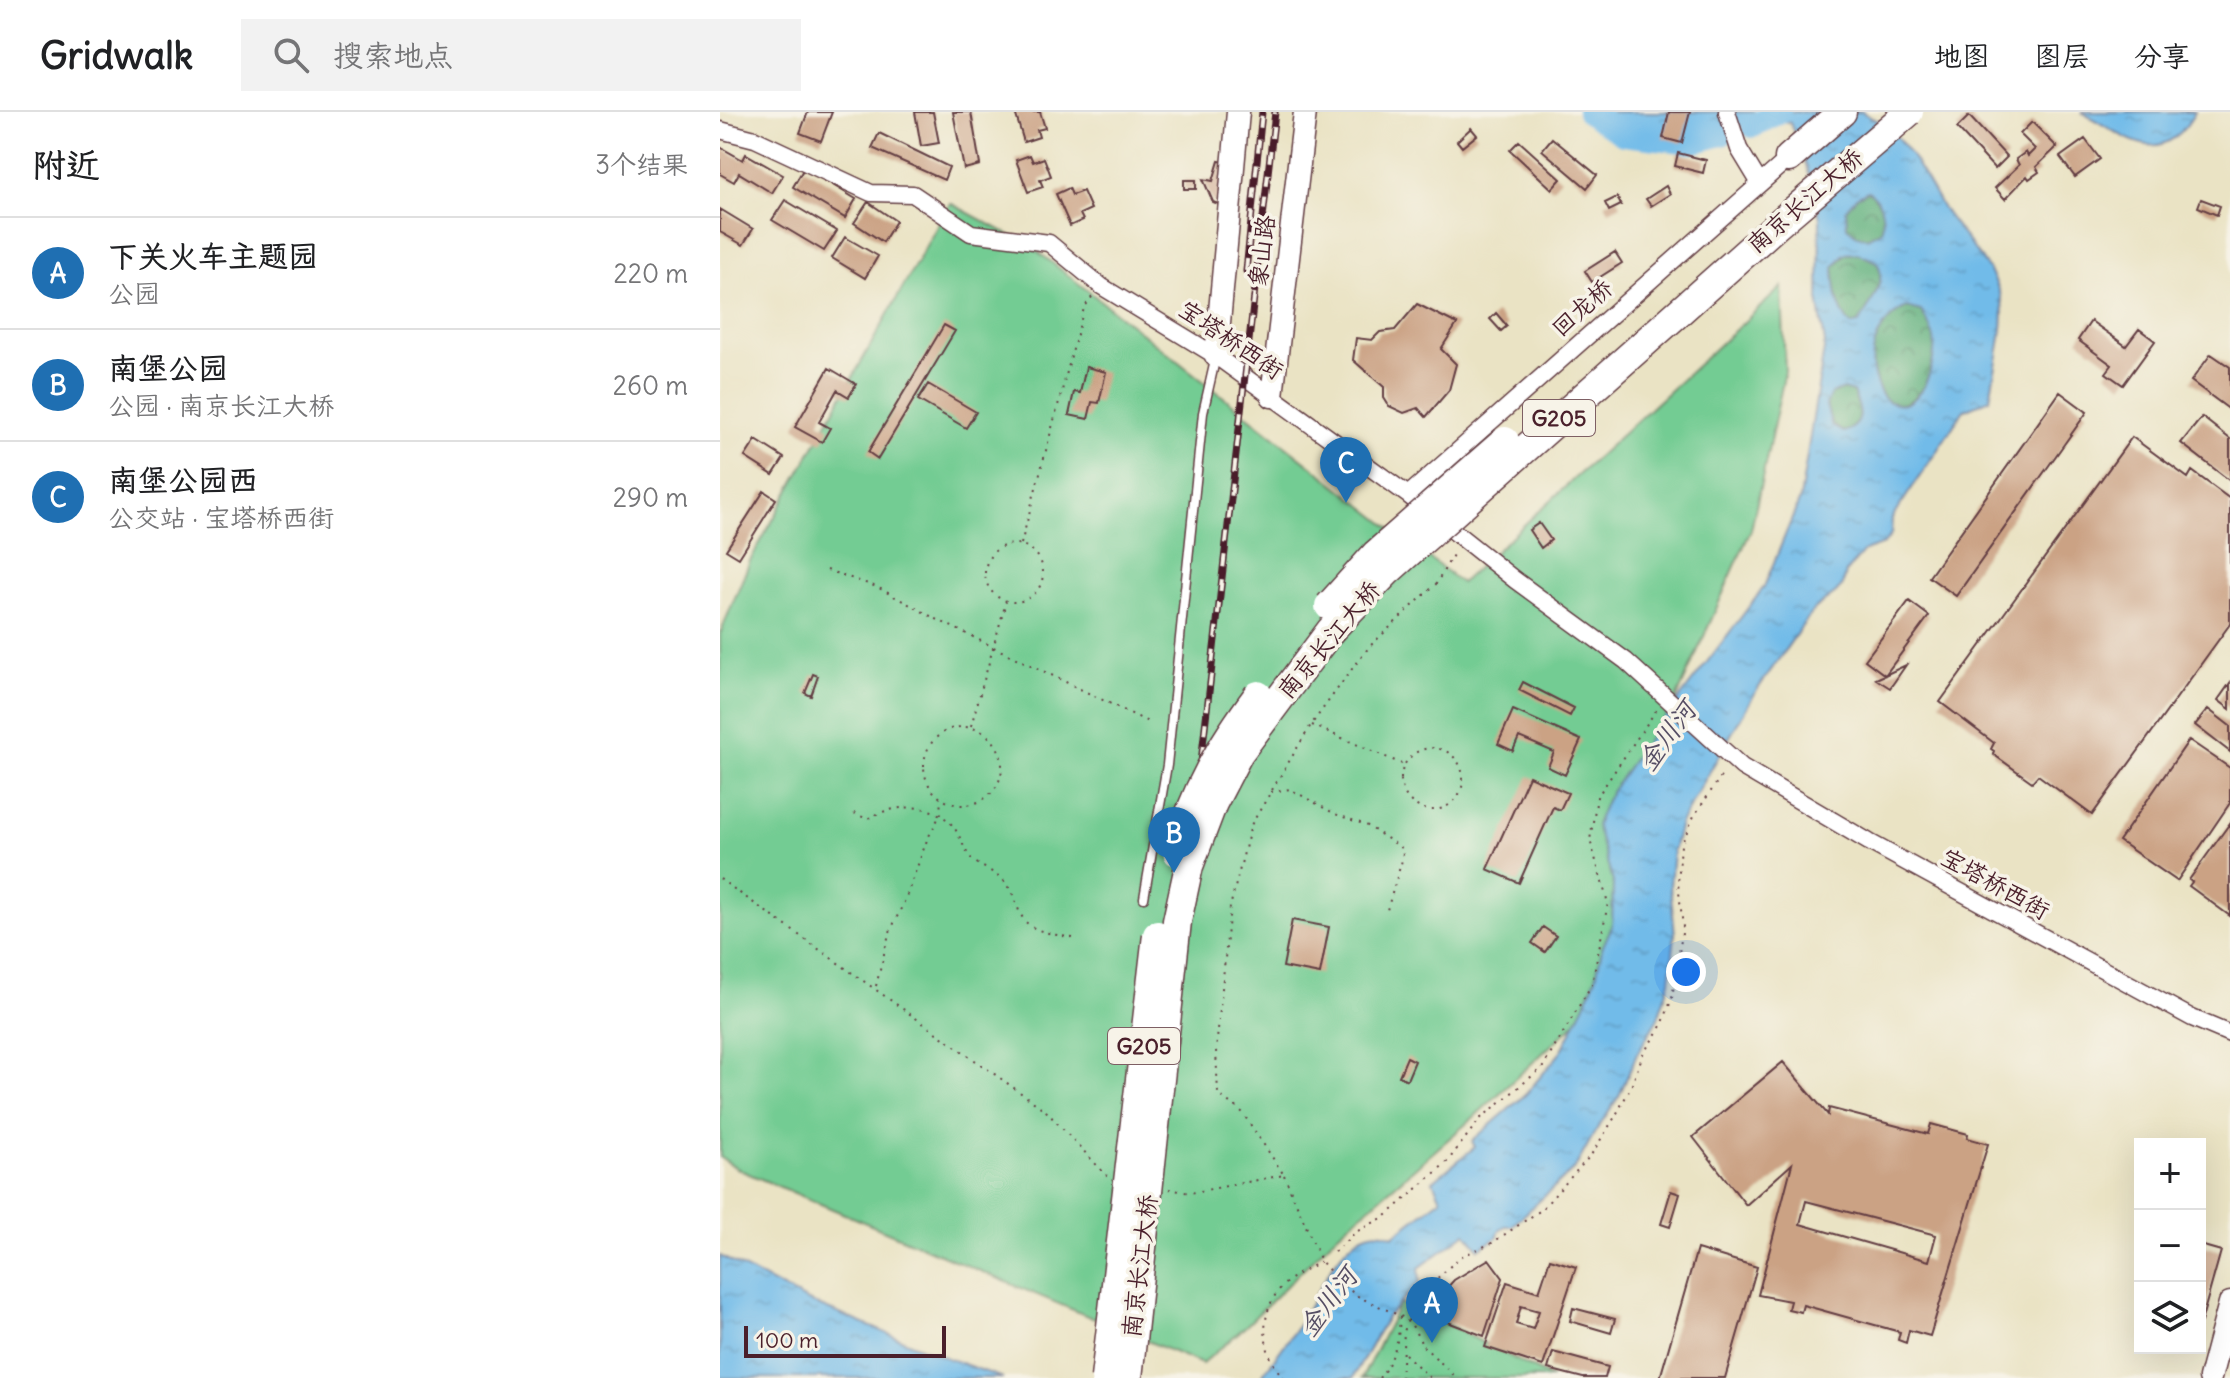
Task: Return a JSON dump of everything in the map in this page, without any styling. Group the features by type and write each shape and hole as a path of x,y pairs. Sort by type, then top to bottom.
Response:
{"highway":[{"path":"1789,158 1842,112"},
{"name":"南京长江大桥","path":"1105,1378 1161,906 1188,811 1232,728 1305,632 1376,554 1883,112"},
{"name":"南京长江大桥","path":"1128,1378 1177,921 1194,853 1213,803 1239,753 1331,630 1387,572 1777,225 1909,112"}],"street":[{"name":"象山路","path":"1216,356 1238,112"},
{"name":"象山路","path":"1272,396 1305,112"},
{"path":"1727,112 1739,149 1759,182"},
{"name":"宝塔桥西街","path":"720,130 755,139 871,193 913,194 971,233 1049,243 1101,286 1216,356 1272,396 1626,661 1735,768 2192,1018 2230,1034"},
{"name":"回龙桥","path":"1408,495 1789,158"},
{"path":"2210,1378 2230,1303"}],"lane":[{"path":"1144,898 1167,765 1203,413 1216,356"}],"path":[{"path":"1021,544 1084,308 1101,286"},
{"path":"1021,544 1036,553 1041,561 1043,580 1033,595 1025,600 1006,601 997,597 985,581 987,560 1001,546 1021,544"},
{"path":"1457,547 1436,584 1370,646 1311,725 1251,825 1230,907 1216,1050 1218,1094 1242,1112 1284,1175 1321,1261 1340,1283 1359,1297 1409,1320 1431,1357 1457,1378"},
{"path":"827,570 877,587 1150,723"},
{"path":"971,728 1006,601"},
{"path":"1334,1252 1356,1232 1386,1216 1419,1187 1447,1162 1480,1119 1543,1067 1592,984 1603,930 1608,903 1590,840 1597,797 1665,698"},
{"path":"1311,725 1403,765"},
{"path":"958,727 971,728 983,732 998,751 1001,763 995,787 987,796 964,805 940,798 925,776 924,763 934,739 958,727"},
{"path":"1428,747 1448,752 1461,768 1461,789 1457,798 1440,809 1420,808 1405,794 1401,785 1403,765 1409,756 1428,747"},
{"path":"1401,1378 1404,1332 1414,1300 1460,1257 1492,1243 1541,1210 1573,1179 1615,1117 1631,1087 1643,1054 1663,1023 1672,998 1683,927 1678,883 1681,845 1694,816 1735,768"},
{"path":"1271,792 1290,789 1335,814 1366,825 1402,848 1403,857 1387,910"},
{"path":"876,987 889,934 941,813 940,798"},
{"path":"854,813 867,819 886,808 921,808 941,813 955,828 969,856 1005,881 1025,922 1038,929 1077,939"},
{"path":"720,879 1045,1110 1107,1177"},
{"path":"1162,1187 1190,1193 1284,1175"},
{"path":"1284,1378 1273,1365 1266,1345 1267,1315 1278,1291 1285,1284 1321,1261"},
{"path":"1379,1378 1392,1360 1399,1341 1400,1315"},
{"path":"1404,1353 1430,1378"}],"green space":[{"path":"1869,191 1880,204 1883,224 1882,230 1867,238 1847,227 1846,210 1856,197"},
{"path":"950,203 1032,247 1461,583 1782,287 1785,372 1751,530 1655,747 1602,998 1473,1118 1338,1234 1246,1326 1202,1364 742,1171 720,1157 720,634 750,561"},
{"path":"1858,253 1876,262 1880,276 1867,310 1859,323 1851,325 1839,305 1834,267 1845,254"},
{"path":"1907,307 1921,310 1934,335 1936,351 1923,387 1910,401 1902,404 1885,399 1877,385 1872,362 1881,329"},
{"path":"1843,389 1853,392 1860,416 1855,425 1843,432 1832,426 1826,405 1831,394"},
{"path":"1400,1303 1429,1315 1552,1378 1362,1378"}],"water":[{"name":"金川河","path":"1594,112 1862,112 1884,124 1908,150 1947,215 1985,264 1999,290 2003,313 1990,399 1964,410 1892,518 1891,534 1884,544 1864,551 1846,572 1843,585 1814,609 1755,693 1680,823 1673,851 1670,886 1675,934 1670,981 1658,1018 1637,1054 1619,1096 1575,1168 1512,1226 1505,1226 1499,1231 1498,1237 1479,1249 1466,1233 1419,1268 1420,1282 1387,1317 1353,1378 1260,1378 1299,1324 1339,1257 1351,1244 1363,1236 1378,1232 1393,1236 1441,1199 1433,1181 1475,1147 1472,1141 1526,1094 1561,1052 1596,977 1602,948 1612,926 1613,882 1596,825 1607,798 1764,587 1800,499 1825,343 1819,305 1820,218 1807,167 1790,123 1765,119 1715,133 1670,137 1636,130","holes":["1868,191 1881,208 1882,230 1867,238 1847,227 1846,210 1856,197","1858,253 1876,262 1880,268 1876,293 1859,323 1851,325 1839,305 1835,283 1834,267 1844,254","1907,307 1921,311 1934,339 1933,359 1926,383 1920,393 1903,404 1890,402 1883,396 1877,385 1873,362 1882,329","1843,389 1853,392 1858,405 1858,421 1843,432 1832,426 1826,405 1831,394"]},
{"path":"2081,112 2195,112 2182,131 2169,141 2155,145 2141,144 2127,138"},
{"path":"720,1256 808,1301 1003,1378 720,1378"}],"building":[{"path":"808,112 832,112 821,141 800,133"},
{"path":"915,112 933,112 939,143 921,146"},
{"path":"953,112 971,112 980,165 964,169"},
{"path":"1015,112 1040,112 1045,128 1037,130 1039,137 1024,142"},
{"path":"1669,112 1690,112 1682,143 1663,138"},
{"path":"1969,116 2007,157 1995,169 1957,128"},
{"path":"2032,122 2057,147 2036,167 2039,172 2029,179 2027,176 2005,199 1995,188 2019,165 2016,159 2026,152 2028,156 2035,149 2020,134"},
{"path":"1471,128 1477,135 1462,147 1457,141"},
{"path":"879,133 949,167 944,180 872,148"},
{"path":"1552,138 1597,175 1587,188 1542,150"},
{"path":"2085,139 2100,159 2075,177 2060,157"},
{"path":"1519,141 1561,179 1552,189 1510,150"},
{"path":"720,147 743,160 746,154 783,175 772,193 739,173 734,182 720,174"},
{"path":"1678,153 1706,160 1703,173 1675,166"},
{"path":"1030,155 1033,162 1044,158 1051,176 1040,180 1043,187 1028,192 1016,160"},
{"path":"1219,161 1236,164 1230,196 1218,204 1213,202 1203,179 1213,181"},
{"path":"804,168 856,199 845,218 793,187"},
{"path":"1184,180 1196,180 1196,189 1184,189"},
{"path":"1666,186 1670,194 1651,206 1646,199"},
{"path":"1069,188 1072,195 1083,191 1091,209 1080,214 1083,220 1070,226 1056,194"},
{"path":"1617,197 1621,205 1609,211 1605,203"},
{"path":"2201,199 2220,206 2217,215 2198,207"},
{"path":"785,200 837,231 824,251 772,220"},
{"path":"868,202 896,221 883,242 854,223"},
{"path":"720,209 753,229 743,245 720,232"},
{"path":"845,237 878,256 865,278 832,258"},
{"path":"1615,252 1622,263 1592,282 1585,271"},
{"path":"1417,304 1457,324 1441,349 1456,364 1449,390 1426,417 1418,408 1404,413 1389,406 1384,398 1384,387 1353,360 1356,338 1372,340 1380,332 1395,330"},
{"path":"1496,313 1507,326 1501,331 1490,319"},
{"path":"2091,321 2126,346 2139,329 2155,341 2123,385 2106,373 2112,365 2078,340"},
{"path":"944,325 955,331 878,459 868,452"},
{"path":"2211,354 2230,367 2230,410 2191,381"},
{"path":"1086,367 1106,372 1099,403 1092,402 1088,419 1069,415 1074,392 1080,393"},
{"path":"829,368 856,384 849,397 837,390 819,422 830,428 822,442 795,427"},
{"path":"928,384 976,412 966,428 918,400"},
{"path":"2060,392 2087,412 1956,596 1929,577"},
{"path":"2202,417 2230,439 2230,481 2181,443"},
{"path":"2132,437 2188,478 2192,471 2230,499 2230,624 2092,815 2038,775 2032,782 1993,754 1991,749 1994,743 1940,702"},
{"path":"756,440 784,458 773,475 745,457"},
{"path":"764,491 776,499 739,558 726,550"},
{"path":"1539,523 1551,540 1541,548 1529,530"},
{"path":"1909,601 1929,616 1885,675 1865,660"},
{"path":"1906,665 1890,688 1876,679 1887,674"},
{"path":"813,674 818,676 811,696 805,693"},
{"path":"1523,682 1574,708 1570,716 1519,690"},
{"path":"2230,683 2230,709 2218,700"},
{"path":"2208,709 2230,726 2230,752 2195,725"},
{"path":"1513,710 1581,740 1565,775 1548,767 1554,752 1519,737 1513,751 1498,744"},
{"path":"2189,740 2230,768 2230,803 2177,881 2119,841"},
{"path":"1529,776 1568,793 1560,810 1553,807 1519,883 1487,869"},
{"path":"2230,823 2230,916 2189,886 2192,882 2189,880"},
{"path":"1292,920 1329,927 1320,974 1283,967"},
{"path":"1543,927 1556,936 1545,952 1532,943"},
{"path":"1407,1057 1415,1061 1407,1080 1399,1076"},
{"path":"1783,1062 1828,1115 1829,1108 1928,1134 1931,1124 1968,1134 1967,1138 1988,1144 1930,1336 1909,1330 1906,1343 1898,1340 1900,1332 1803,1305 1801,1312 1788,1309 1790,1301 1758,1295 1792,1164 1746,1205 1693,1137","holes":["1806,1201 1936,1235 1929,1261 1800,1224"]},
{"path":"1671,1191 1680,1194 1670,1227 1661,1224"},
{"path":"2206,1247 2221,1251 2206,1304"},
{"path":"1697,1249 1757,1267 1725,1378 1660,1378"},
{"path":"1489,1259 1503,1278 1484,1336 1424,1313 1454,1280"},
{"path":"1550,1259 1576,1267 1543,1366 1485,1347 1507,1282 1539,1292","holes":["1521,1306 1539,1311 1533,1329 1516,1324"]},
{"path":"1573,1308 1615,1319 1611,1333 1570,1321"},
{"path":"1553,1352 1608,1367 1605,1378 1583,1378 1548,1369"}],"waterway":[{"path":"1589,112 1623,134 1692,142 1722,134"},
{"path":"1753,126 1779,112"}],"railway":[{"path":"1246,271 1262,112"},
{"path":"1131,1378 1275,112"}],"place":[{"name":"南堡公园西","path":"1346,503"},
{"name":"南堡公园","path":"1174,873"},
{"name":"下关火车主题园","path":"1432,1343"}]}
